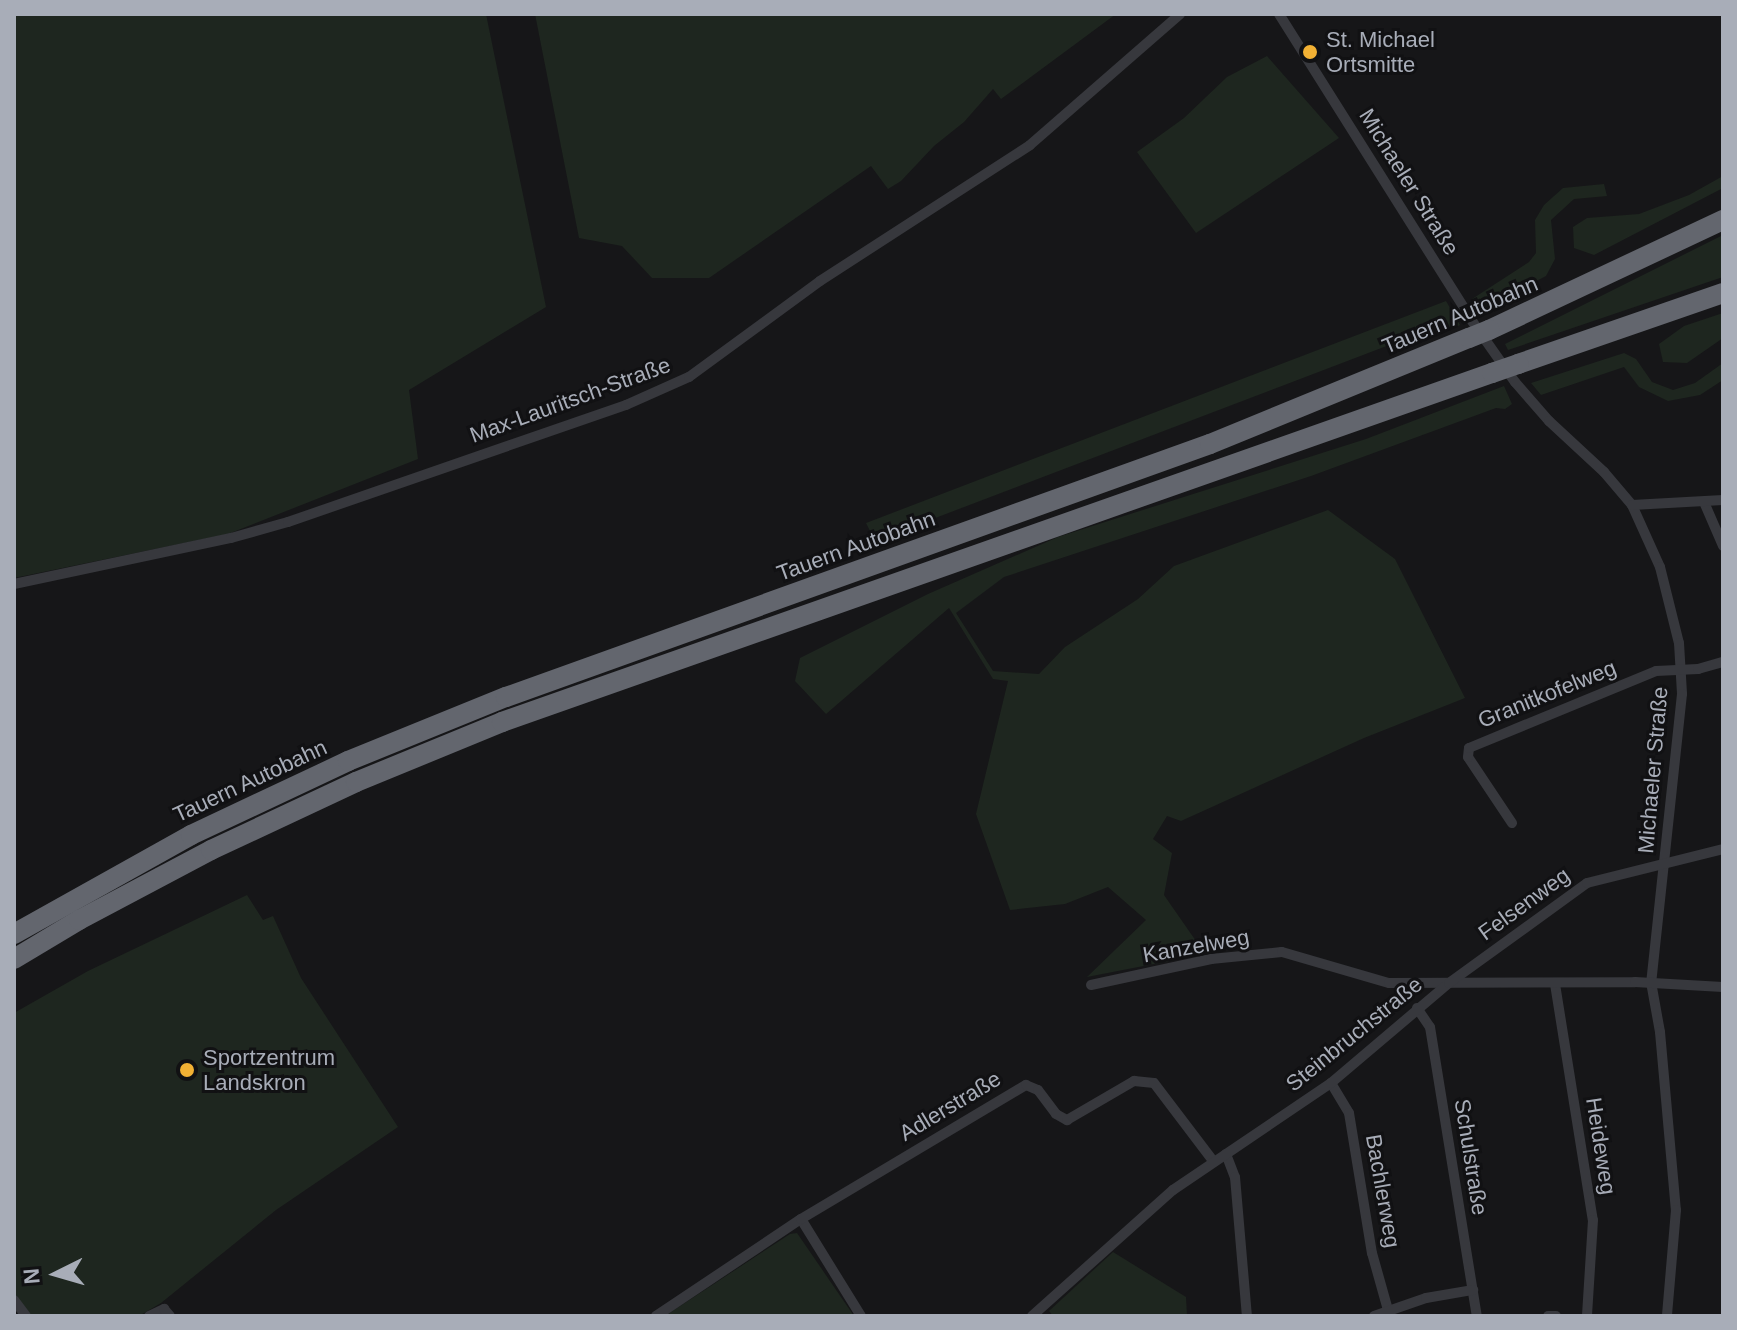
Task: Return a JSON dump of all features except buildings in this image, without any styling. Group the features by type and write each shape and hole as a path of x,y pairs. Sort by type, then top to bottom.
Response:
{"highway":[{"name":"Tauern Autobahn","path":"14,934 191,835 348,761 506,697 1210,444 1489,330 1723,220"},
{"name":"Tauern Autobahn","path":"14,959 79,920 211,850 356,782 502,722 1723,293"}],"street":[{"name":"Max-Lauritsch-Straße","path":"14,584 231,538 288,522 626,405 689,377 820,281 1030,145 1180,14"},
{"name":"Michaeler Straße","path":"1279,14 1472,321 1515,382 1632,505 1660,567 1675,619 1681,670 1680,721 1651,982 1660,1032 1676,1210 1667,1316"},
{"path":"1632,505 1723,500"},
{"path":"1704,502 1723,546"},
{"path":"1681,670 1723,662"},
{"name":"Granitkofelweg","path":"1512,823 1468,757 1469,748 1656,671 1681,670"},
{"name":"Felsenweg","path":"1449,983 1587,883 1723,849"},
{"name":"Kanzelweg","path":"1091,985 1211,959 1282,952 1389,983 1449,983"},
{"name":"Steinbruchstraße","path":"1032,1316 1173,1190 1331,1083 1449,983 1499,980 1555,984 1651,982 1723,987"},
{"name":"Heideweg","path":"1555,984 1593,1220 1587,1316"},
{"name":"Schulstraße","path":"1417,1008 1430,1027 1477,1316"},
{"name":"Adlerstraße","path":"656,1316 801,1219 1026,1085 1038,1090 1056,1114 1067,1120 1134,1081 1154,1083 1214,1162"},
{"name":"Bachlerweg","path":"1331,1083 1349,1113 1372,1253 1388,1310"},
{"path":"1226,1154 1235,1177 1247,1316"},
{"path":"801,1219 861,1316"},
{"path":"1374,1316 1426,1298 1473,1290"},
{"path":"14,1300 26,1316"},
{"path":"149,1316 167,1312"},
{"path":"1548,1316 1556,1316"}],"shaded area":[{"path":"14,14 486,14 546,307 409,390 418,459 228,534 14,578"},
{"path":"535,14 1116,14 1001,99 993,89 964,122 934,146 901,181 888,189 871,166 709,278 652,278 622,246 579,238"},
{"path":"1267,56 1339,138 1196,233 1137,152 1184,118 1227,77"},
{"path":"1723,176 1723,188 1594,255 1574,248 1573,227 1587,218 1639,214 1689,195"},
{"path":"1604,184 1607,196 1574,199 1551,220 1555,259 1546,276 1479,311 1472,299 1529,262 1536,253 1535,220 1544,205 1563,188"},
{"path":"1723,235 1723,277 1508,350 1505,344"},
{"path":"1446,301 1460,325 1450,330 1439,326 875,541 866,523"},
{"path":"1723,313 1723,338 1687,363 1663,362 1659,344 1684,326"},
{"path":"1624,353 1636,359 1652,382 1673,390 1695,383 1723,363 1723,380 1700,395 1668,401 1639,387 1624,367 1541,395 1531,383"},
{"path":"1504,386 1512,404 1505,409 1496,408 1311,476 1004,577 956,613 993,671 1039,674 1065,647 1138,599 1174,566 1328,510 1395,559 1465,698 1364,738 1181,821 1167,816 1153,839 1172,853 1164,895 1205,954 1087,977 1146,920 1108,887 1065,904 1010,910 976,814 1008,681 993,679 949,608 826,714 795,681 800,658 928,594 1058,537 1366,439"},
{"name":"Sportzentrum Landskron","path":"247,895 263,920 273,916 301,978 398,1127 276,1210 161,1303 139,1316 28,1316 14,1299 14,1013 88,971"},
{"path":"797,1233 854,1316 665,1316 790,1234"},
{"path":"1113,1252 1186,1297 1187,1316 1053,1316 1049,1311"}],"place":[{"name":"St. Michael Ortsmitte","path":"1310,52"},
{"name":"Sportzentrum Landskron","path":"187,1070"}]}
